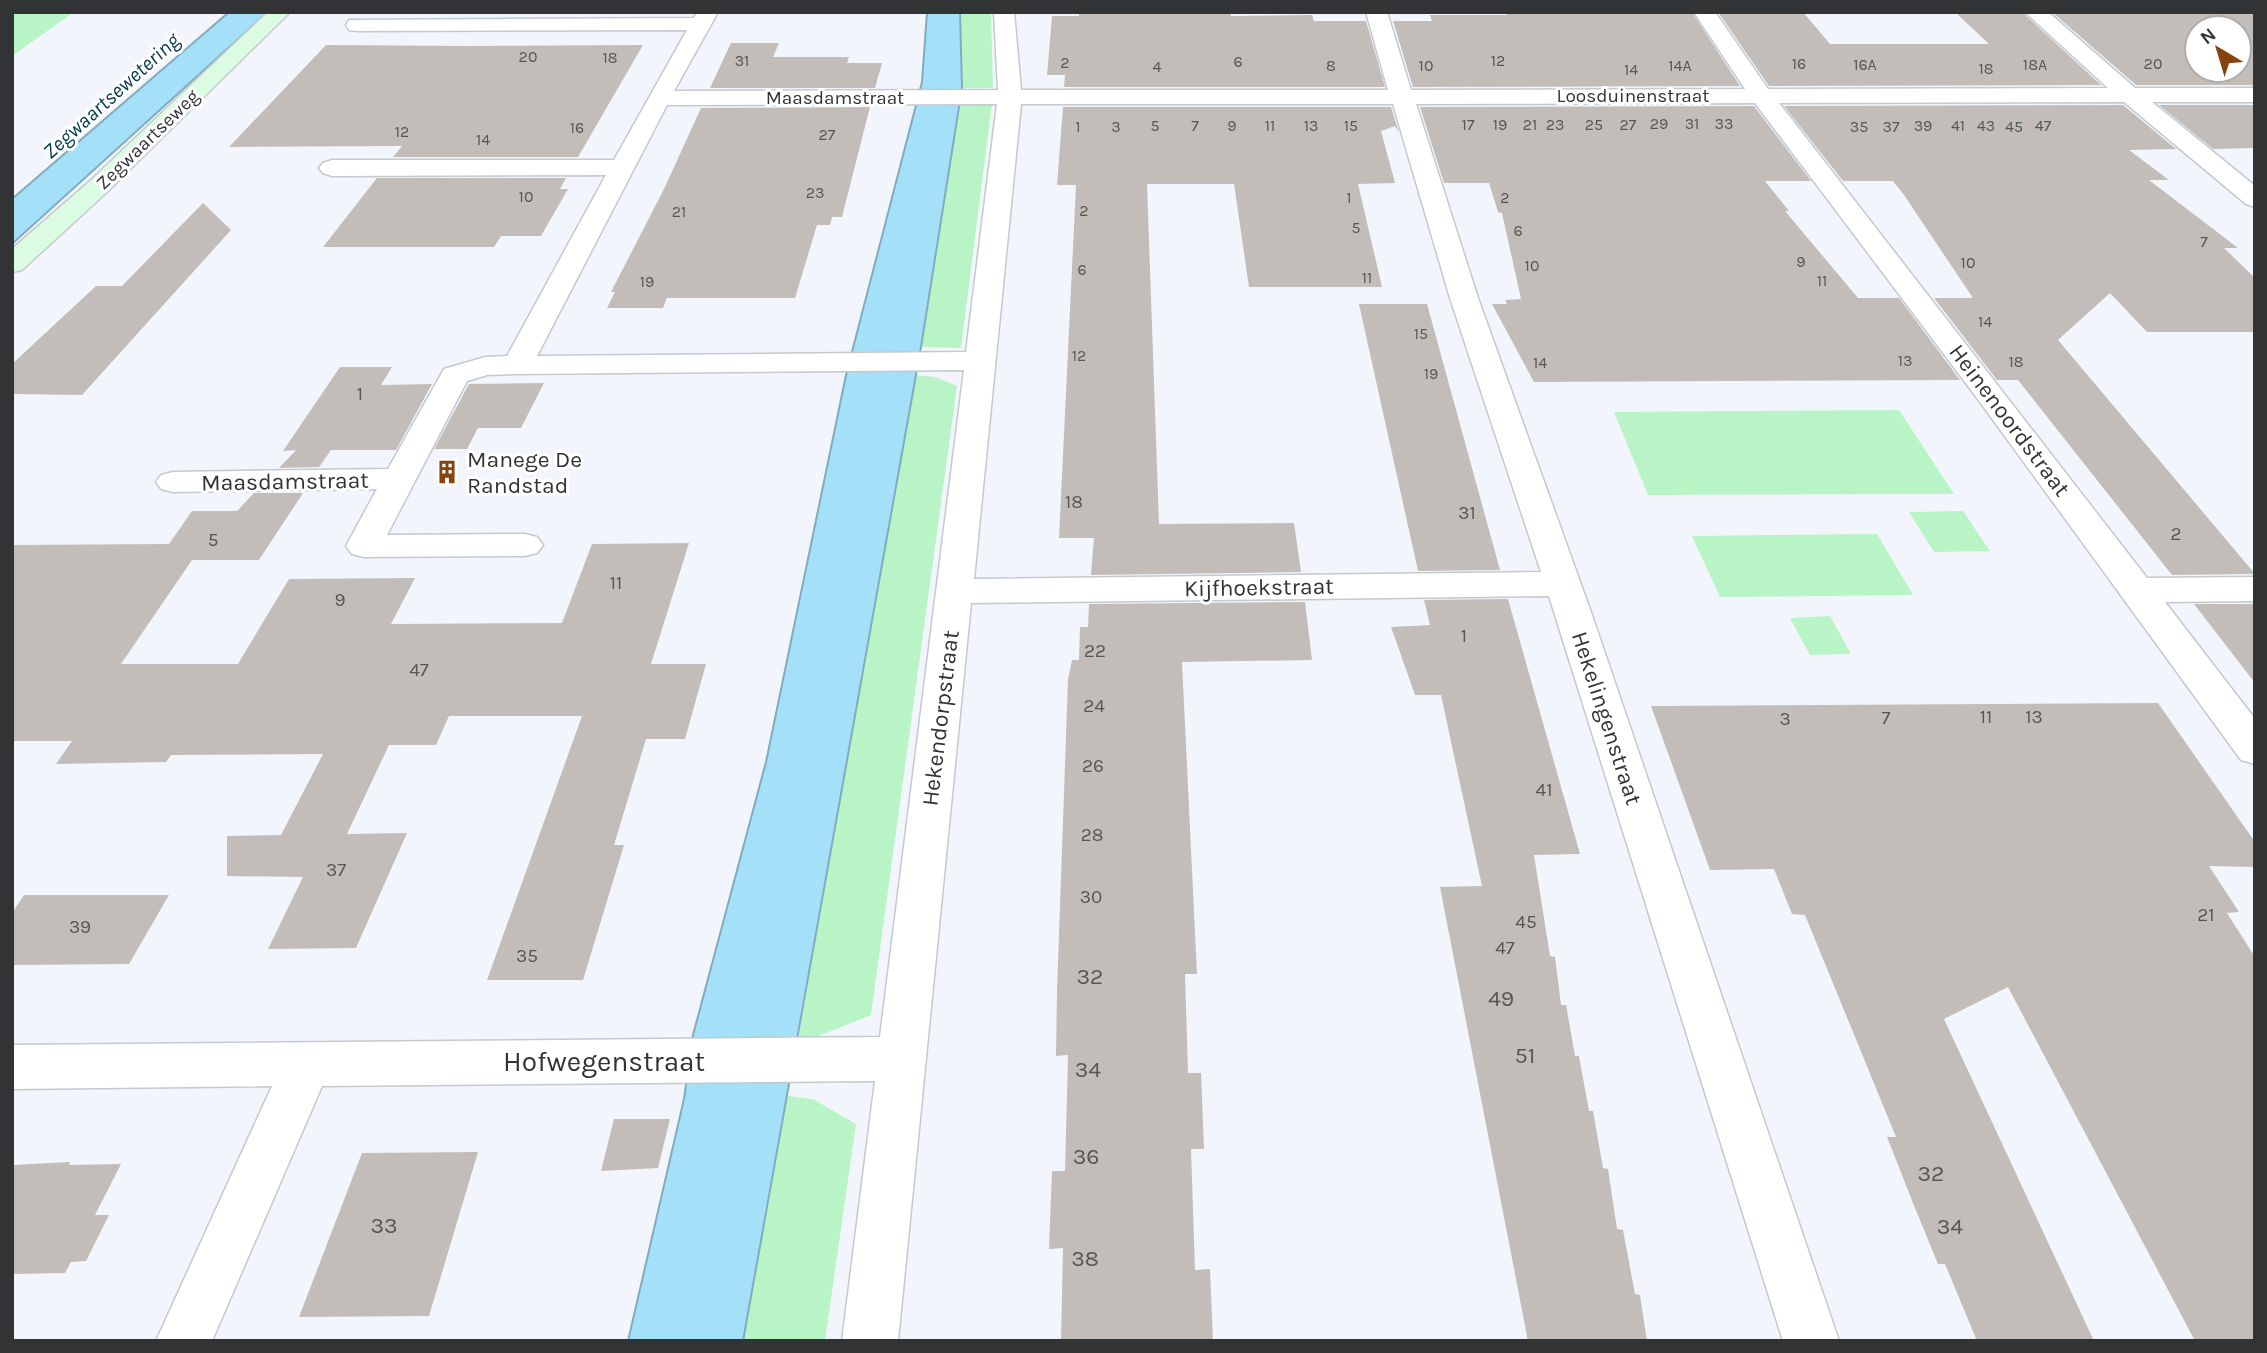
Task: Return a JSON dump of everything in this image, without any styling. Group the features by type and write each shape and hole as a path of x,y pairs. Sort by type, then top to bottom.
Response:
{"main road":[{"name":"Zegwaartseweg","path":"12,264 99,186 280,12"}],"street":[{"name":"Hekendorpstraat","path":"870,1341 1010,96 1004,12"},
{"name":"Hekelingenstraat","path":"1376,12 1464,298 1500,395 1811,1341"},
{"name":"Heinenoordstraat","path":"1704,12 1761,95 1989,391 2255,750"},
{"path":"2035,12 2129,95 2255,199"},
{"path":"357,25 705,18"},
{"path":"517,365 659,98 705,18"},
{"name":"Loosduinenstraat","path":"1010,96 2255,95"},
{"name":"Maasdamstraat","path":"659,98 1010,96"},
{"path":"332,168 622,167"},
{"name":"Maasdamstraat","path":"525,545 364,546 455,375 485,366 517,365 981,361"},
{"name":"Maasdamstraat","path":"173,482 398,479"},
{"name":"Kijfhoekstraat","path":"955,591 1562,584"},
{"path":"2137,590 2255,589"},
{"name":"Hofwegenstraat","path":"12,1067 902,1059"},
{"path":"184,1341 307,1064"}],"green space":[{"path":"12,12 74,12 12,56"},
{"path":"960,12 991,12 993,88 962,88"},
{"path":"992,104 961,348 921,347 959,105"},
{"path":"915,375 935,377 957,386 871,1015 816,1037 798,1040"},
{"path":"1899,410 1954,494 1648,495 1614,412"},
{"path":"1963,511 1990,551 1934,552 1909,512"},
{"path":"1877,534 1913,595 1720,597 1692,536"},
{"path":"1830,616 1851,654 1810,655 1790,618"},
{"path":"787,1096 813,1099 856,1124 825,1341 743,1341"}],"water":[{"path":"229,12 268,12 12,244 12,199"},
{"path":"927,12 960,12 962,88 921,347 743,1341 628,1341 684,1099 693,1035 766,762 846,375 922,82"}],"building":[{"path":"1079,12 1231,12 1231,16 1312,15 1314,21 1366,21 1385,87 1064,87 1065,75 1047,75 1052,16 1079,16"},
{"path":"1506,12 1692,12 1740,86 1413,87 1393,21 1432,21 1430,15 1507,15"},
{"path":"1718,12 1803,12 1830,44 1989,44 1955,12 2022,12 2101,85 1769,86"},
{"path":"2052,12 2255,12 2255,85 2136,85"},
{"path":"731,43 779,43 773,57 849,57 847,63 882,63 875,88 710,88"},
{"path":"326,45 643,45 578,157 393,157 402,146 229,147"},
{"path":"2123,105 2176,149 2129,150 2169,180 2149,180 2238,248 2224,248 2255,278 2255,332 2147,332 2110,293 2058,340 2255,574 2172,575 2018,380 1997,380 1934,298 1973,298 1893,181 1843,181 1784,106"},
{"path":"2159,105 2255,105 2255,148 2213,149"},
{"path":"1754,106 1811,181 1765,181 1789,211 1785,211 1858,298 1899,298 1960,380 1534,382 1492,304 1507,304 1505,300 1521,299 1502,213 1498,212 1489,183 1444,183 1420,107"},
{"path":"870,107 842,217 832,217 830,225 817,225 795,298 667,298 663,308 607,308 615,292 611,292 664,189 701,108"},
{"path":"1063,107 1391,107 1399,133 1395,126 1381,131 1395,183 1358,184 1382,287 1249,287 1234,184 1147,184 1159,524 1294,523 1301,572 1091,575 1094,538 1059,538 1076,185 1057,185"},
{"path":"377,178 566,178 560,189 568,189 541,236 501,236 494,247 323,247"},
{"path":"203,203 231,230 82,395 12,394 12,364 96,286 122,286"},
{"path":"1359,304 1427,304 1500,570 1418,571"},
{"path":"340,367 392,367 381,385 432,384 396,450 331,450 319,467 279,468 296,450 283,451"},
{"path":"544,383 521,428 478,428 467,449 434,449 469,384"},
{"path":"254,493 303,493 259,560 192,560 121,664 238,664 289,579 415,578 391,624 562,623 592,544 689,543 651,664 706,664 685,739 646,739 614,845 624,845 583,980 487,980 582,716 449,716 436,745 389,745 347,834 407,833 356,948 268,949 303,877 227,876 227,836 281,835 323,754 171,755 166,762 56,764 72,741 12,741 12,545 169,544 192,511 237,511"},
{"path":"1508,599 1580,854 1534,855 1550,956 1555,957 1561,1005 1566,1005 1589,1111 1593,1111 1603,1168 1608,1169 1617,1229 1623,1230 1635,1294 1640,1295 1647,1341 1528,1341 1440,887 1482,886 1441,695 1415,695 1391,627 1430,625 1424,600"},
{"path":"1305,602 1312,660 1182,662 1197,974 1185,974 1188,1073 1201,1073 1204,1149 1191,1149 1195,1270 1210,1269 1213,1341 1061,1341 1063,1248 1049,1249 1052,1171 1065,1171 1068,1055 1056,1056 1057,991 1068,679 1072,660 1079,660 1080,627 1088,627 1089,604"},
{"path":"2194,604 2255,604 2255,683"},
{"path":"2158,703 2255,842 2255,867 2209,866 2239,912 2227,913 2255,957 2255,1341 2195,1341 2008,987 1944,1019 2094,1341 1977,1341 1945,1264 1938,1264 1913,1203 1887,1137 1896,1137 1805,915 1792,914 1774,869 1710,870 1651,706"},
{"path":"24,895 169,895 129,964 12,965 12,913"},
{"path":"614,1119 670,1119 658,1168 601,1171"},
{"path":"478,1152 429,1316 299,1317 362,1153"},
{"path":"70,1162 69,1165 121,1164 95,1215 109,1215 86,1261 71,1262 65,1273 12,1274 12,1165"}],"place":[{"name":"Manege De Randstad","path":"447,472"}],"water label":[{"name":"Zegwaartsewetering","path":"111,96"}]}
